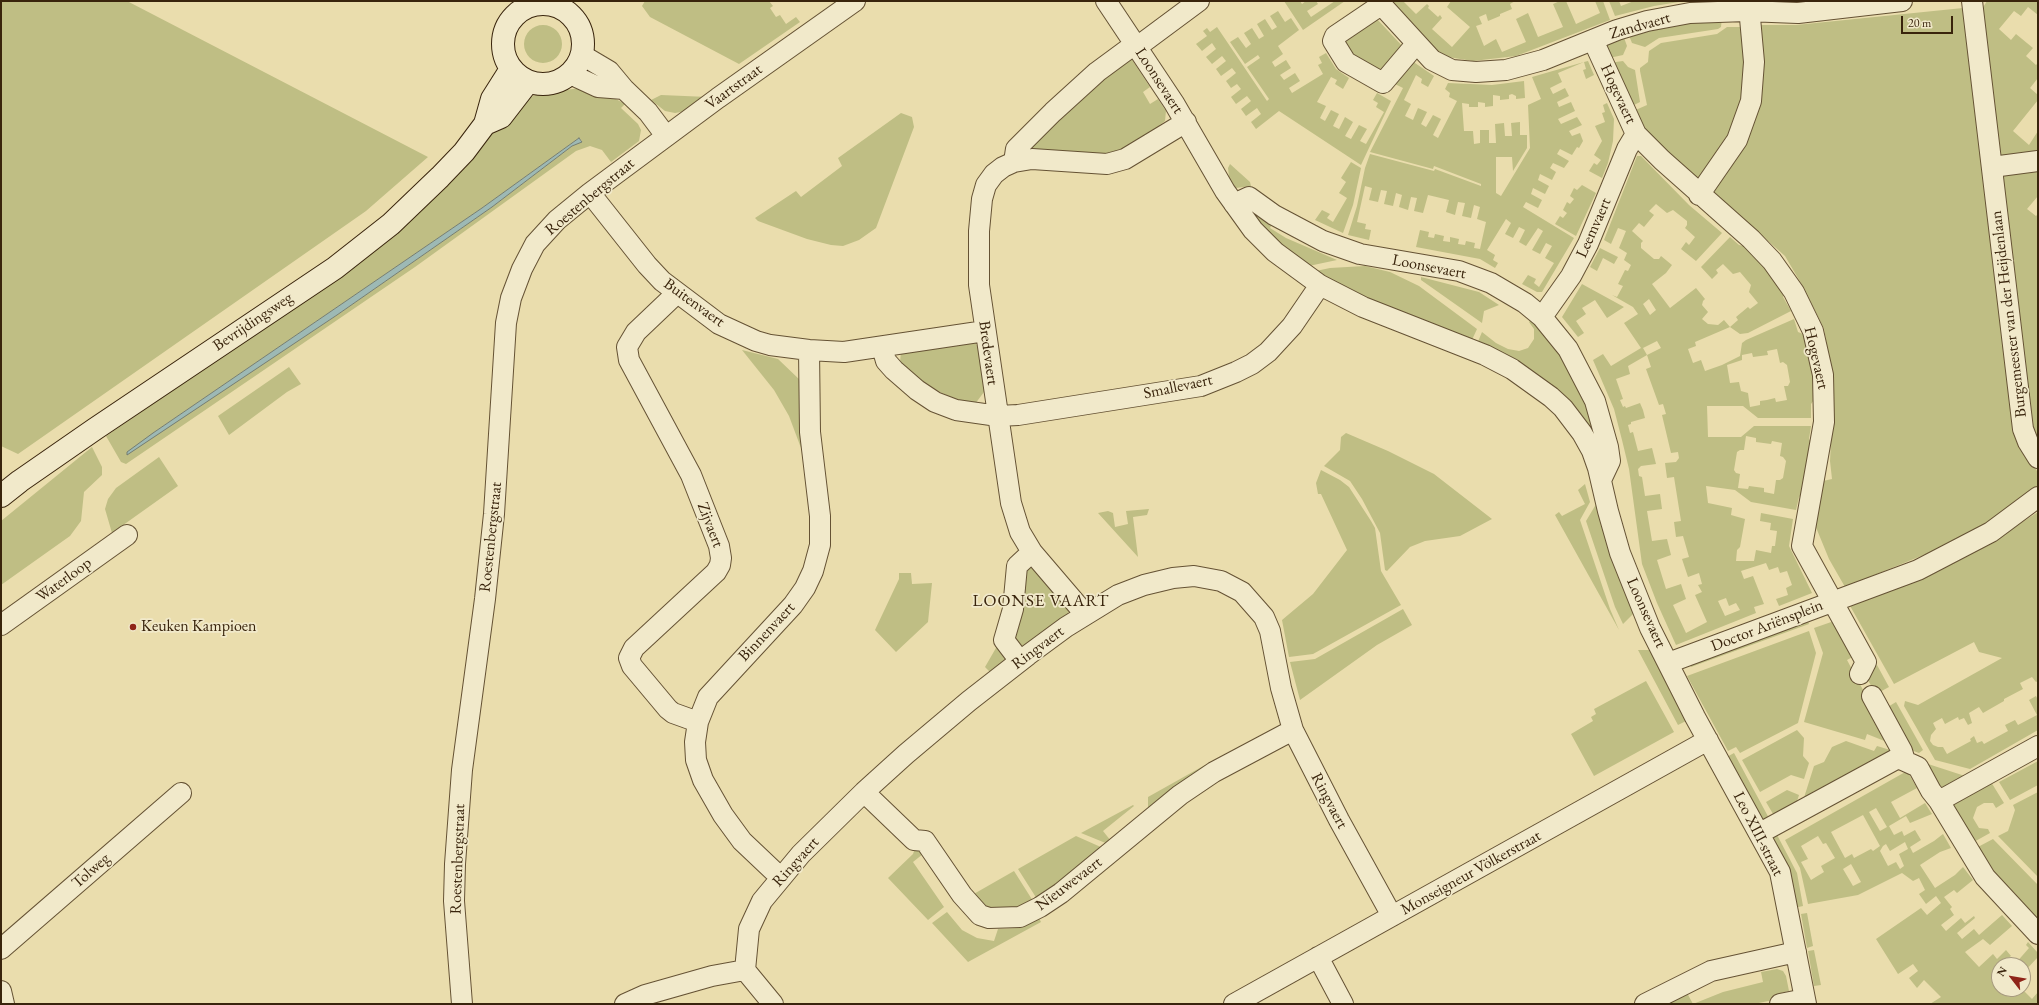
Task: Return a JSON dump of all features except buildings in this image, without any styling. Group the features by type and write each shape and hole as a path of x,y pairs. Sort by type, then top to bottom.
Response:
{"main road":[{"path":"554,3 564,10 578,9 583,42 582,55 570,74 558,82 543,84 528,82 519,77 511,69 504,56 502,42 506,28 514,16 525,8 539,4 554,3"},
{"name":"Bevrijdingsweg","path":"1,496 20,481 101,425 334,268 392,224 464,152 485,124 492,100 511,69"},
{"name":"Bevrijdingsweg","path":"485,124 501,117 528,82"}],"street":[{"name":"Vaartstraat","path":"666,136 855,1"},
{"name":"Loonsevaert","path":"1106,1 1186,122 1234,204 1253,230 1269,247 1287,262 1320,285 1363,307 1485,356 1533,382 1563,408 1582,433 1592,452 1625,566 1650,628 1708,740"},
{"path":"1014,162 1016,149 1053,112 1097,72 1199,1"},
{"name":"Zandvaert","path":"1416,44 1391,87 1346,62 1333,41 1335,36 1379,3 1432,60 1452,70 1476,72 1506,70 1543,60 1647,20 1690,13 1747,10 1798,13 1902,1"},
{"name":"Burgemeester van der Heijdenlaan","path":"1972,1 2023,429 2038,458"},
{"path":"1699,195 1738,140 1751,101 1754,62 1747,10"},
{"name":"Hogevaert","path":"1593,40 1636,134 1699,195 1750,239 1772,261 1794,292 1813,331 1823,375 1824,422 1802,546 1833,602"},
{"path":"582,55 608,72 648,112 666,136"},
{"path":"570,74 598,87 624,89"},
{"name":"Bredevaert","path":"1085,614 1032,552 1020,532 1011,503 979,285 979,231 982,199 986,185 994,174 1003,167 1014,162 1032,159 1107,164 1125,159 1186,122"},
{"name":"Leemvaert","path":"1542,317 1571,276 1588,244 1627,149 1636,134"},
{"name":"Roestenbergstraat","path":"462,1004 454,901 455,856 464,749 485,599 494,514 506,323 511,298 522,269 535,244 557,220 590,193 666,136"},
{"path":"1992,167 2038,161"},
{"name":"Buitenvaert","path":"590,193 647,265 677,293 707,316 732,331 770,345 809,350 844,352 985,331"},
{"name":"Loonsevaert","path":"1234,204 1250,197 1274,215 1301,231 1350,251 1445,268 1472,275 1507,292 1542,317 1568,348 1595,401 1608,447 1610,461 1601,480"},
{"name":"Smallevaert","path":"998,416 1018,415 1201,386 1236,372 1252,364 1268,352 1292,326 1320,285"},
{"name":"Zijvaert","path":"677,293 636,332 627,347 629,360 691,475 719,546 721,558 720,565 716,572 634,648 630,658 632,666 668,709 673,713 698,722"},
{"path":"882,347 886,361 894,370 917,390 935,402 956,410 998,416"},
{"name":"Binnenvaert","path":"780,877 766,866 731,827 702,780 696,760 698,722 708,697 794,605 805,588 813,571 820,545 820,516 810,432 809,350"},
{"path":"1833,602 1918,570 1938,560 1991,532 2038,497"},
{"name":"Waterloop","path":"1,625 127,535"},
{"path":"1020,661 1004,640 1013,610 1017,566 1032,552"},
{"name":"Ringvaert","path":"745,970 749,929 762,901 780,877 801,854 864,792 969,701 1020,661 1085,614 1118,595 1144,585 1168,579 1194,576 1204,577 1232,586 1253,603 1264,617 1270,631 1281,688 1293,730 1339,820 1392,916"},
{"name":"Doctor Ariënsplein","path":"1668,663 1833,602 1866,662 1860,674"},
{"path":"1872,696 1902,750 1905,761"},
{"name":"Nieuwevaert","path":"864,792 914,840 924,841 962,895 980,914 989,918 1007,919 1020,917 1040,908 1061,893 1180,795 1214,772 1293,730"},
{"name":"Leo XIII-straat","path":"1708,740 1780,872 1805,1001"},
{"name":"Monseigneur Völkerstraat","path":"1234,1004 1708,740"},
{"path":"1939,801 2038,746"},
{"path":"1760,833 1898,758 1918,766 1931,791 1939,801 1985,877 2038,934"},
{"name":"Tolweg","path":"1,949 181,793"},
{"path":"1646,1004 1711,971 1796,952"},
{"path":"1318,957 1343,1004"},
{"path":"625,1004 645,995 712,976 745,970 772,1004"},
{"path":"1,991 4,1004"},
{"path":"1780,1004 1805,1001"}],"shaded area":[{"path":"1,1 127,1 428,157 366,211 18,454 1,446"},
{"path":"645,1 769,1 773,6 770,8 776,17 780,15 786,24 796,17 800,22 739,64 650,17 642,6"},
{"path":"1284,1 1300,1 1302,4 1306,1 1316,1 1318,4 1307,11 1311,17 1335,1 1345,1 1303,30"},
{"path":"1389,1 1403,1 1416,14 1427,4 1429,6 1428,8 1438,17 1440,15 1442,18 1432,29 1452,47 1470,27 1447,7 1451,1 1515,1 1510,4 1512,9 1500,14 1500,16 1488,21 1486,14 1479,17 1482,24 1476,26 1484,46 1496,39 1502,52 1526,42 1516,19 1528,13 1538,37 1563,27 1553,4 1560,1 1566,1 1576,24 1600,13 1595,1 1603,1 1610,20 1516,56 1473,61 1448,57 1440,53"},
{"path":"1609,1 1619,1 1621,6 1634,1 1685,1 1654,6 1615,16"},
{"path":"1987,1 2038,1 2038,15 2028,7 2021,16 2014,11 1999,29 2011,40 2016,34 2033,48 2026,56 2036,65 2038,63 2038,78 2030,88 2038,95 2038,100 2013,131 2029,145 2038,131 2038,155 1999,159 1982,9"},
{"path":"1963,8 2017,433 2038,473 2038,487 1985,524 1953,543 1845,587 1829,559 1815,525 1823,481 1832,479 1830,461 1834,385 1824,329 1805,290 1785,256 1712,191 1746,137 1754,25 1796,25"},
{"path":"1278,11 1285,22 1291,18 1299,30 1278,46 1283,54 1272,62 1275,67 1286,60 1291,68 1280,75 1284,80 1295,73 1300,81 1289,88 1292,93 1323,74 1318,65 1322,63 1319,57 1326,53 1336,69 1349,78 1343,89 1335,84 1337,80 1331,77 1317,102 1326,106 1320,118 1325,121 1331,110 1339,114 1333,126 1339,129 1345,117 1353,122 1345,136 1351,139 1359,125 1367,129 1360,141 1366,144 1384,112 1376,107 1378,103 1373,100 1377,93 1391,101 1361,165 1279,111 1256,129 1251,122 1261,114 1257,108 1246,116 1241,109 1251,101 1247,96 1236,104 1231,97 1241,89 1237,84 1231,88 1226,81 1236,73 1232,68 1221,76 1216,69 1226,61 1222,56 1212,64 1206,57 1216,49 1212,43 1202,51 1196,44 1207,36 1203,31 1207,28 1210,32 1217,27 1267,101 1269,99 1247,67 1260,58 1258,55 1245,64 1230,42 1238,37 1246,48 1251,44 1244,33 1252,28 1259,39 1264,36 1257,24 1265,19 1272,30 1277,27 1270,16"},
{"path":"1722,17 1721,27 1718,29 1659,38 1645,47 1632,43 1628,33"},
{"path":"1376,18 1405,49 1378,75 1342,50 1346,37"},
{"path":"543,25 553,28 559,34 562,44 559,54 553,60 543,63 533,60 527,54 524,44 527,34 533,28"},
{"path":"1727,27 1746,27 1744,110 1701,189 1674,165 1631,112 1647,105 1640,68 1648,62 1649,51 1661,43 1717,34"},
{"path":"1623,35 1627,46 1623,55 1609,58 1607,47 1608,43"},
{"path":"1129,55 1150,87 1143,92 1150,104 1158,99 1166,111 1165,121 1160,125 1162,128 1111,156 1023,153"},
{"path":"1414,57 1415,63 1434,76 1428,87 1421,83 1422,79 1416,75 1404,100 1411,104 1405,116 1413,120 1418,108 1427,112 1421,124 1426,127 1433,115 1441,119 1433,135 1438,138 1457,101 1449,97 1450,93 1445,89 1448,83 1492,85 1524,81 1525,98 1516,99 1516,96 1512,94 1509,95 1509,99 1500,100 1500,96 1493,95 1493,106 1485,107 1485,103 1478,102 1478,107 1469,107 1469,104 1462,103 1464,131 1473,131 1474,144 1480,143 1480,130 1489,130 1489,143 1496,143 1495,124 1504,123 1505,136 1512,136 1511,123 1520,122 1520,135 1527,135 1527,148 1513,171 1512,157 1496,157 1496,193 1501,196 1530,148 1528,105 1541,99 1532,77 1584,62 1558,73 1562,82 1550,88 1553,94 1565,88 1569,96 1557,102 1559,107 1571,102 1575,111 1558,119 1561,124 1577,117 1582,125 1569,131 1572,136 1580,133 1583,141 1572,155 1560,149 1557,154 1569,161 1564,168 1553,163 1550,168 1556,172 1552,180 1540,174 1538,180 1549,186 1545,194 1533,188 1531,194 1542,200 1538,208 1526,202 1523,207 1574,238 1542,292 1537,292 1522,284 1528,275 1536,279 1534,283 1539,287 1554,263 1545,258 1552,246 1546,243 1540,254 1532,250 1543,231 1538,228 1526,246 1519,242 1525,230 1519,227 1513,238 1505,234 1511,223 1506,219 1487,250 1495,255 1493,260 1498,263 1495,268 1480,259 1416,247 1420,230 1429,232 1428,237 1434,238 1435,234 1444,236 1443,241 1450,242 1450,237 1459,239 1458,244 1465,245 1466,241 1475,243 1474,248 1480,249 1486,222 1477,219 1480,207 1474,205 1471,218 1462,216 1465,203 1458,202 1455,215 1446,212 1449,200 1428,195 1423,213 1414,211 1417,198 1411,197 1408,210 1399,207 1402,195 1396,193 1393,206 1384,204 1387,191 1381,190 1378,202 1369,200 1372,188 1365,186 1357,222 1366,224 1365,229 1371,230 1369,240 1348,235 1370,154 1434,171 1435,169 1481,186 1481,184 1434,166 1433,169 1370,152 1403,88 1389,81"},
{"path":"1588,61 1594,75 1586,79 1583,70 1586,69 1584,62"},
{"path":"1623,61 1628,67 1635,70 1640,102 1630,107 1609,63"},
{"path":"581,88 614,98 625,104 621,108 638,124 641,130 639,141 611,162 602,150 590,146 576,151 415,267 126,464 121,462 106,436 241,343 444,183 522,101 540,93","holes":["579,138 582,141 572,146 492,207 337,315 195,409 153,433 482,208"]},
{"path":"661,95 708,97 686,111 675,113 665,111 651,100"},
{"path":"1607,103 1614,119 1613,141 1608,163 1602,178 1589,171 1594,163 1597,165 1601,160 1594,155 1602,141 1595,126 1605,122 1602,113 1605,112 1603,105"},
{"path":"901,113 912,117 914,127 876,228 859,240 843,246 831,245 807,239 758,221 755,218 796,191 801,197 842,166 838,158"},
{"path":"1637,156 1641,156 1689,205 1722,233 1696,261 1681,249 1686,242 1689,245 1695,237 1685,228 1687,221 1673,210 1667,213 1656,204 1649,211 1654,215 1644,227 1639,223 1632,231 1643,241 1641,243 1641,248 1654,259 1659,259 1661,256 1672,265 1666,273 1652,284 1670,308 1696,288 1705,299 1702,305 1708,312 1702,319 1708,324 1718,325 1724,320 1730,327 1695,342 1696,346 1688,349 1693,363 1701,360 1705,371 1722,365 1740,356 1742,343 1746,340 1794,319 1798,332 1808,336 1818,395 1811,404 1811,418 1758,418 1743,406 1707,406 1708,437 1741,437 1754,426 1811,426 1809,439 1813,445 1805,493 1799,497 1796,510 1751,502 1735,490 1706,486 1708,503 1732,508 1731,515 1745,519 1740,547 1737,550 1736,561 1754,561 1756,550 1771,553 1772,546 1775,546 1777,531 1770,530 1771,523 1760,521 1761,513 1793,519 1789,546 1812,593 1779,606 1776,599 1788,595 1786,588 1792,585 1787,571 1780,573 1778,567 1769,570 1766,563 1741,571 1744,579 1753,576 1764,604 1754,607 1756,613 1676,645 1657,603 1642,564 1629,469 1614,409 1593,360 1603,354 1611,366 1641,348 1624,323 1638,314 1633,307 1612,295 1617,297 1623,286 1618,284 1625,270 1628,271 1631,265 1624,260 1627,253 1619,248 1626,231 1618,228 1611,244 1604,240","holes":["1649,299 1656,310 1650,315 1643,304","1657,341 1661,348 1647,355 1643,348","1777,349 1780,363 1783,362 1787,365 1790,382 1788,386 1784,386 1787,400 1776,402 1775,398 1760,401 1760,405 1750,407 1748,393 1741,391 1739,382 1730,383 1727,365 1742,360 1742,355 1752,353 1753,357 1768,355 1767,351","1647,355 1651,367 1646,369 1659,405 1663,404 1666,414 1662,415 1671,453 1678,452 1679,458 1676,462 1665,463 1667,478 1674,477 1681,521 1674,522 1676,537 1683,536 1689,557 1682,559 1688,577 1699,573 1702,584 1698,585 1702,592 1695,595 1707,622 1686,633 1673,605 1686,599 1681,584 1666,589 1657,560 1671,555 1667,539 1652,541 1647,511 1662,509 1660,494 1645,496 1642,477 1639,476 1638,469 1641,466 1656,464 1652,448 1638,451 1633,432 1630,433 1628,425 1631,424 1631,422 1645,418 1643,410 1640,403 1626,408 1625,406 1623,407 1620,400 1623,399 1616,379 1630,374 1628,366","1746,436 1756,438 1756,442 1771,444 1772,441 1782,443 1780,456 1786,461 1783,478 1776,480 1774,494 1764,492 1764,488 1749,486 1748,489 1738,488 1740,474 1736,473 1734,470 1737,452 1744,450","1726,598 1729,606 1736,603 1740,610 1725,616 1718,601"]},
{"path":"1351,162 1361,168 1353,205 1343,233 1315,220 1322,210 1330,214 1327,218 1333,222 1347,198 1339,193 1346,182 1341,178"},
{"path":"1230,164 1250,182 1251,186 1236,188 1229,177 1228,168"},
{"path":"2038,167 2038,196 2027,209 2036,216 2038,214 2038,445 2033,436 2002,176"},
{"path":"1582,185 1596,193 1576,236 1555,224 1560,216 1563,218 1567,213 1563,210 1567,202 1570,204 1574,199 1570,196 1574,188 1577,190"},
{"path":"1247,207 1273,222 1270,228 1286,238 1337,260 1304,267 1275,243"},
{"path":"1730,237 1739,245 1749,247 1785,289 1783,297 1791,311 1748,333 1740,334 1730,327 1738,320 1736,317 1748,307 1750,309 1758,303 1749,292 1751,285 1740,272 1733,274 1723,264 1716,270 1718,273 1712,279 1701,267"},
{"path":"1600,248 1618,257 1614,264 1603,258 1597,271 1590,267"},
{"path":"1365,266 1390,272 1419,286 1477,329 1471,342 1366,300 1311,272 1330,268"},
{"path":"1421,277 1479,292 1499,305 1484,311 1482,323 1421,280"},
{"path":"1582,284 1624,307 1607,318 1595,300 1582,308 1586,314 1576,321 1584,333 1578,337 1562,317"},
{"path":"1533,318 1543,328 1582,389 1602,451 1477,344 1482,332 1496,343 1508,349 1519,351 1528,348 1534,339 1534,329 1529,322"},
{"path":"967,341 975,343 981,350 987,388 975,404 953,398 927,386 900,363 901,351"},
{"path":"742,350 778,359 801,381 807,464 789,416 774,390"},
{"path":"289,367 301,384 287,392 229,435 218,416"},
{"path":"1346,433 1388,451 1434,474 1492,519 1460,536 1425,541 1410,547 1387,571 1385,570 1380,533 1362,499 1350,481 1324,466 1340,450 1341,437"},
{"path":"92,447 102,467 102,475 84,492 81,521 70,536 1,585 1,521"},
{"path":"159,457 178,486 112,533 105,509 108,499 116,488"},
{"path":"1321,470 1340,480 1349,487 1371,521 1375,528 1381,571 1401,605 1313,654 1289,657 1282,620 1313,594 1347,550 1321,494 1318,494 1316,483"},
{"path":"1585,484 1590,502 1580,520 1610,609 1619,630 1555,515 1559,512 1562,516 1585,504 1578,490"},
{"path":"1598,501 1635,612 1623,624 1615,607 1586,521"},
{"path":"1149,509 1147,515 1133,517 1138,557 1098,513 1108,511 1113,513 1115,527 1128,524 1126,511"},
{"path":"2038,512 2038,681 2036,682 2032,677 2020,683 2023,689 2004,699 2004,701 1983,713 1979,707 1969,713 1972,723 1968,725 1964,718 1959,720 1958,717 1945,724 1942,718 1933,723 1936,729 1931,735 1930,741 1933,745 1943,747 1947,754 1971,741 1970,739 1974,736 1977,743 1982,741 1984,744 2008,731 2005,725 2015,720 2018,725 2037,715 2029,700 2036,696 2038,700 2038,730 1970,769 1935,760 1904,706 1905,701 1918,705 2002,658 1979,652 1974,642 1894,684 1849,604 1991,542"},
{"path":"1027,561 1069,609 1068,615 1020,653 1010,637"},
{"path":"899,573 911,573 912,584 932,583 928,622 896,652 875,630 899,579"},
{"path":"1403,609 1412,625 1377,645 1300,700 1290,662 1315,659"},
{"path":"1807,618 1809,624 1691,667 1689,661"},
{"path":"1837,620 1856,655 1847,660 1892,744 1867,734 1865,740 1804,722 1823,653 1814,628"},
{"path":"1809,631 1816,653 1798,723 1740,753 1736,747 1728,751 1687,676"},
{"path":"1000,641 1011,657 992,674 985,667"},
{"path":"1638,650 1652,650 1688,720 1678,725"},
{"path":"1877,665 1889,687 1876,694 1863,672"},
{"path":"1646,681 1674,732 1594,776 1571,734 1593,721 1591,717 1596,714 1594,709"},
{"path":"1896,702 1923,750 1919,753 1908,749 1886,708"},
{"path":"1797,730 1804,738 1803,756 1809,763 1804,779 1791,775 1760,792 1742,760"},
{"path":"1846,741 1874,751 1877,746 1897,752 1802,804 1814,766 1824,762 1832,747"},
{"path":"1734,753 1771,822 1762,822 1725,758"},
{"path":"2038,761 2038,785 2010,800 1999,782"},
{"path":"1925,763 1965,776 1941,788"},
{"path":"1205,765 1207,767 1148,811 1148,797"},
{"path":"1907,771 1917,788 1891,802 1900,818 1925,803 1932,814 1910,823 1906,816 1889,826 1894,835 1902,831 1904,836 1915,830 1921,840 1910,847 1913,853 1943,834 1951,848 1940,852 1920,865 1935,888 1955,875 1963,867 1973,880 1957,893 1954,890 1944,897 1952,907 1950,909 1954,915 1941,925 1946,931 1961,918 1965,923 1974,916 1975,918 1957,933 1962,939 1974,929 1979,935 2002,915 2012,926 1990,945 1983,939 1965,952 1979,967 1993,954 1995,957 1991,957 1991,997 2030,997 2032,999 2038,992 2038,1004 1930,1004 1941,997 1924,980 1917,988 1909,978 1918,971 1913,964 1898,974 1876,939 1921,908 1927,915 1941,903 1936,896 1926,904 1919,894 1925,890 1919,878 1913,881 1902,873 1858,895 1808,904 1800,868 1785,840","holes":["1876,808 1887,827 1880,831 1869,812","1863,815 1880,846 1873,851 1871,849 1854,858 1852,854 1845,858 1831,832","1818,836 1823,844 1826,843 1835,858 1821,866 1824,872 1811,880 1801,862 1808,859 1801,846","1905,842 1908,849 1899,854 1904,866 1900,869 1896,862 1888,866 1880,851 1883,846 1886,844 1890,851","1851,864 1861,882 1853,886 1843,869"]},
{"path":"1991,782 2004,803 1996,808 1993,803 1984,803 1977,807 1973,818 1979,828 1988,829 1990,833 1972,843 1952,805"},
{"path":"1787,790 1799,795 1795,808 1776,819 1766,802"},
{"path":"2038,792 2038,877 1998,836 2008,831 2015,810 2013,805"},
{"path":"1133,805 1134,806 1103,831 1111,841 1108,844 1081,833"},
{"path":"1775,831 1797,873 1803,906 1794,908 1771,836"},
{"path":"1076,836 1103,848 1037,899 1018,869"},
{"path":"1993,839 2038,885 2038,923 2000,881 1976,848"},
{"path":"915,848 922,849 923,854 913,862 944,907 928,920 888,878 913,854"},
{"path":"1014,871 1033,901 1016,909 995,910 979,904 972,895"},
{"path":"947,912 962,930 977,938 994,941 998,929 1017,928 1039,918 1041,922 968,962 932,923"},
{"path":"1807,913 1813,946 1807,948 1801,914"},
{"path":"2028,942 2038,953 2038,957 2031,964 2031,957 2021,957 2029,948 2026,945"},
{"path":"1814,950 1821,985 1814,986 1808,951"},
{"path":"2006,950 2011,956 2010,957 1999,957"},
{"path":"1777,969 1783,971 1786,976 1789,991 1773,995 1773,1000 1754,1004 1693,1004 1723,992 1763,982 1761,972"},
{"path":"1686,991 1693,1004 1662,1004"}],"water":[{"path":"579,138 582,142 572,146 492,207 337,315 127,455 127,452 153,433 482,208"}],"place":[{"name":"Keuken Kampioen","path":"133,627"}],"district":[{"name":"LOONSE VAART","path":"1041,601"}]}
